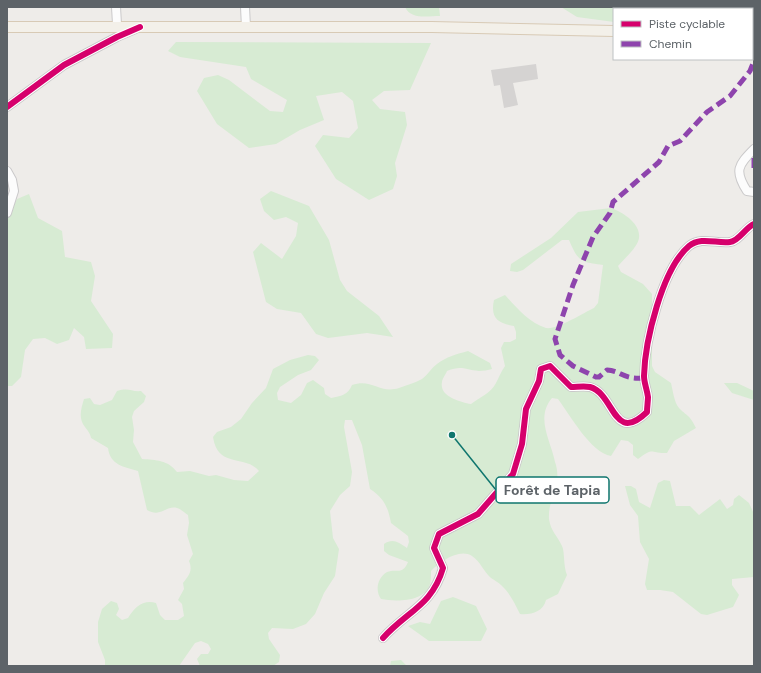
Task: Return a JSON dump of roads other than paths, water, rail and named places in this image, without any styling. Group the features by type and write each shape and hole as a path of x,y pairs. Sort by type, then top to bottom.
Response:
{"main road":[{"path":"7,27 432,26 613,31"}],"street":[{"path":"114,27 117,24 116,7"},
{"path":"245,7 246,27"},
{"path":"7,107 64,65 117,36 140,27"},
{"path":"754,149 739,168 739,179 747,191 754,192"},
{"path":"7,171 12,180 14,191 7,213"},
{"path":"383,638 396,624 426,602 439,583 444,568 434,548 439,534 478,514 513,474 522,444 526,409 539,381 541,369 550,366 571,387 591,388 604,398 618,419 625,423 637,422 646,412 648,397 644,378 645,360 658,301 669,271 689,246 701,240 716,243 732,242 749,226 754,224"}],"place":[{"name":"Forêt de Tapia","path":"452,435"}]}
